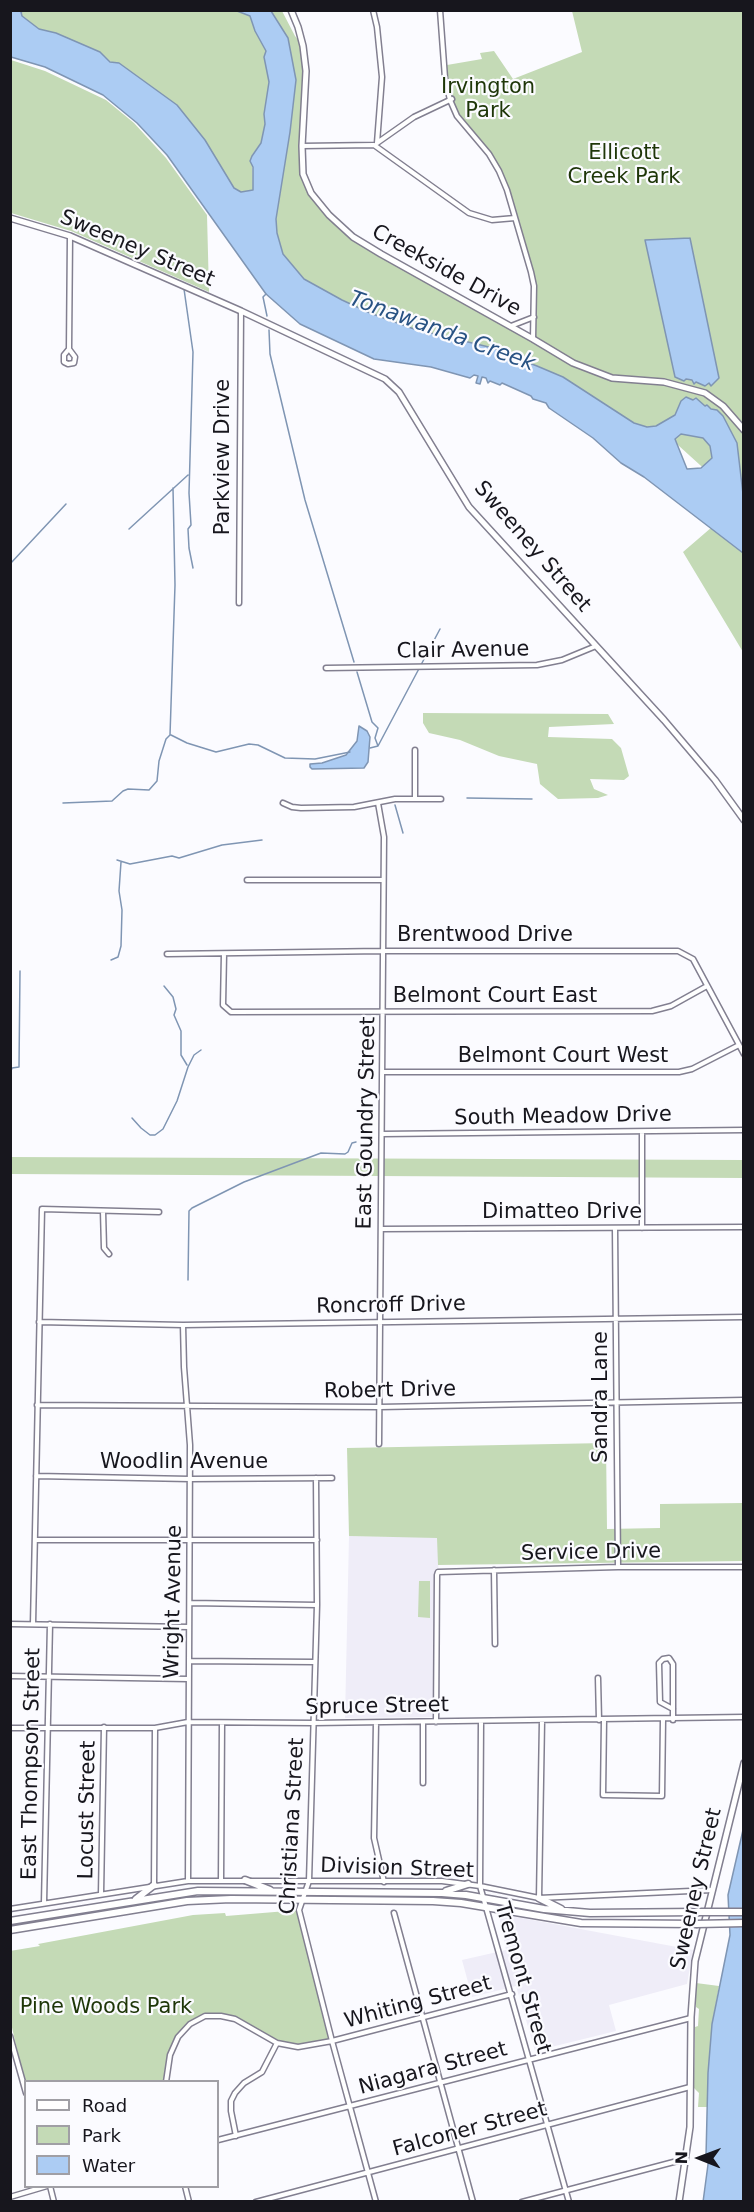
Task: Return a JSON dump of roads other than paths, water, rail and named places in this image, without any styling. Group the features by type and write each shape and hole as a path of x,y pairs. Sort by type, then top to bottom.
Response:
{"main road":[{"path":"245,1880 273,1891"},
{"path":"442,1893 468,1884"},
{"path":"135,1900 154,1885"},
{"path":"10,1921 198,1891 442,1893 590,1913 744,1912"},
{"path":"539,1898 568,1911"},
{"path":"10,1930 187,1901 433,1901 487,1907 581,1923 744,1923"}],"street":[{"name":"Creekside Drive","path":"291,10 303,46 306,71 302,146 303,174 311,193 329,215 353,237 573,363 612,378 664,382 705,393 723,406 744,430"},
{"path":"374,10 382,77 376,144"},
{"path":"440,10 445,78 457,116 489,154 499,171 515,218 534,286 533,339"},
{"path":"302,146 376,144 414,117 451,99"},
{"path":"376,144 469,213 492,220 515,218"},
{"name":"Sweeney Street","path":"10,218 70,236 240,311 385,379 399,392 469,507 597,645 715,780 744,820"},
{"path":"69,349 70,236"},
{"name":"Parkview Drive","path":"240,311 240,603"},
{"path":"511,326 534,317"},
{"name":"Clair Avenue","path":"326,668 537,665 562,660 597,645"},
{"path":"414,750 415,798"},
{"path":"283,803 292,807 363,807 415,798 441,798"},
{"name":"East Goundry Street","path":"378,803 384,831 379,1444"},
{"path":"247,880 383,880"},
{"name":"Brentwood Drive","path":"167,954 678,951 693,959 744,1054"},
{"name":"Belmont Court East","path":"224,954 223,1005 231,1012 652,1011 671,1006 707,986"},
{"name":"Belmont Court West","path":"382,1072 679,1072 692,1069 738,1045"},
{"name":"South Meadow Drive","path":"382,1134 744,1130"},
{"path":"642,1132 642,1228"},
{"path":"33,1624 42,1209 159,1212"},
{"path":"104,1211 104,1248 109,1254"},
{"name":"Dimatteo Drive","path":"381,1229 744,1227"},
{"name":"Sandra Lane","path":"615,1228 618,1567"},
{"name":"Roncroff Drive","path":"39,1322 183,1325 744,1317"},
{"name":"Wright Avenue","path":"183,1325 183,1367 190,1445 191,1541 188,1881"},
{"name":"Robert Drive","path":"37,1405 380,1407 744,1400"},
{"name":"Woodlin Avenue","path":"36,1476 190,1479 332,1478"},
{"name":"Christiana Street","path":"316,1478 317,1605 309,1881 299,1910 376,2202"},
{"path":"35,1540 317,1540"},
{"name":"Service Drive","path":"436,1722 436,1575 438,1572 618,1567 744,1567"},
{"path":"494,1570 495,1644"},
{"path":"190,1603 317,1605"},
{"path":"10,1624 189,1627"},
{"name":"East Thompson Street","path":"44,1903 50,1624"},
{"path":"673,1709 660,1702 659,1663 663,1659 669,1659 673,1664 673,1709 673,1720"},
{"path":"189,1661 314,1662"},
{"path":"10,1676 188,1679"},
{"path":"598,1678 598,1720"},
{"name":"Spruce Street","path":"10,1728 155,1728 188,1722 376,1723 673,1720 744,1717"},
{"path":"604,1720 603,1795 662,1796 663,1720"},
{"path":"539,1898 542,1721"},
{"path":"423,1722 423,1783"},
{"name":"Tremont Street","path":"480,1722 480,1886 569,2202"},
{"path":"222,1723 222,1880"},
{"path":"376,1723 374,1838 384,1882"},
{"name":"Locust Street","path":"101,1894 104,1727"},
{"path":"154,1885 155,1728"},
{"name":"Sweeney Street","path":"679,2202 686,2159 691,2087 691,2018 695,1961 744,1763"},
{"name":"Division Street","path":"10,1909 154,1885 222,1880 442,1881 539,1898 712,1890"},
{"path":"394,1913 473,2202"},
{"name":"Whiting Street","path":"277,2043 298,2047 332,2041 512,1994"},
{"path":"166,2080 170,2055 178,2037 190,2024 205,2016 235,2019 277,2043 262,2072 244,2083 231,2102 236,2136"},
{"name":"Niagara Street","path":"219,2140 691,2018"},
{"path":"10,2036 24,2086"},
{"name":"Falconer Street","path":"256,2202 691,2087"},
{"path":"522,2202 686,2159"},
{"path":"10,2197 45,2188"}],"water":[{"path":"10,11 23,11 22,16 39,29 56,33 100,52 110,62 119,63 177,105 205,140 234,188 241,192 253,190 253,167 250,161 261,143 269,82 264,57 266,51 250,16 237,11 271,11 288,38 296,80 276,219 277,233 283,254 304,279 370,313 414,329 493,348 563,377 634,423 647,427 656,426 675,415 681,401 686,397 693,400 696,398 705,406 717,410 723,416 737,443 743,494 743,553 644,477 621,463 593,438 549,408 546,403 502,383 500,385 490,381 488,383 486,378 482,377 480,384 476,383 478,376 474,375 470,378 431,367 374,359 300,324 266,294 167,155 137,123 103,95 45,67 11,57","holes":["681,434 703,438 710,446 712,458 701,468 687,469 675,439"]},
{"path":"690,238 719,378 711,386 709,383 705,386 696,382 694,384 692,380 684,381 675,377 645,240"},
{"path":"359,726 367,731 370,737 368,762 364,768 312,769 310,767 310,764 322,763 346,755 357,741"},
{"path":"743,1830 743,2201 703,2202 709,2157 706,2156 712,2024 730,1935 728,1895"}],"waterway":[{"path":"184,289 193,352 189,493 191,525 188,529 193,568"},
{"path":"266,294 263,297 267,316"},
{"path":"269,330 270,354 305,500 354,662"},
{"path":"129,529 188,475"},
{"path":"63,803 112,801 128,789 149,790 157,781 159,761 166,739 170,735 175,585 173,488"},
{"path":"10,564 66,504"},
{"path":"357,672 372,722 378,728 375,738 378,746 440,629"},
{"path":"171,735 187,743 216,752 249,744 258,745 285,758 315,759 350,752"},
{"path":"370,748 378,746"},
{"path":"467,798 532,799"},
{"path":"395,805 403,833"},
{"path":"117,860 130,864 172,856 179,858 222,845 262,840"},
{"path":"111,960 118,957 121,946 122,910 119,891 121,862"},
{"path":"11,1071 12,1068 19,1067 20,971"},
{"path":"164,986 173,997 176,1009 174,1015 181,1031 181,1055 187,1065"},
{"path":"132,1118 150,1135 155,1135 163,1129 177,1101 188,1067 194,1055 201,1050"},
{"path":"188,1280 189,1211 192,1208 244,1182 321,1153 345,1154 352,1143 356,1142"}],"park label":[{"name":"Irvington Park","path":"488,100"},
{"name":"Ellicott Creek Park","path":"624,166"},
{"name":"Pine Woods Park","path":"106,2008"}],"water label":[{"name":"Tonawanda Creek","path":"442,332"}]}
